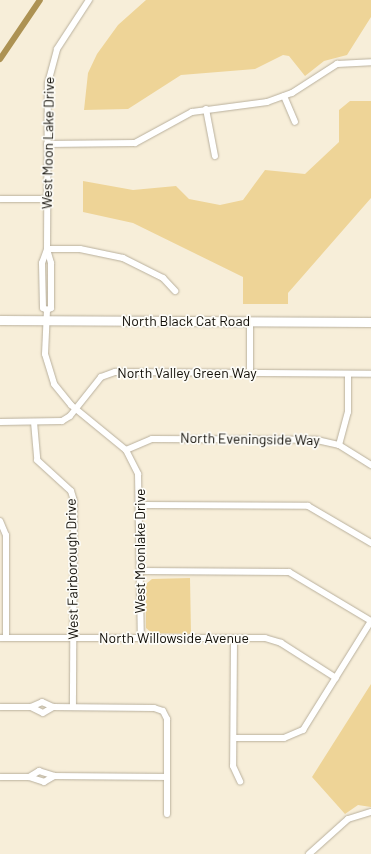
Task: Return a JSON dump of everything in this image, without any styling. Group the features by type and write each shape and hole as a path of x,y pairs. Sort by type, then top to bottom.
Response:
{"main road":[{"name":"North Black Cat Road","path":"0,320 371,322"}],"street":[{"name":"West Moon Lake Drive","path":"46,310 43,308 42,263 46,249 48,84 53,59 89,0"},
{"path":"47,144 135,143 182,116 206,109 259,104 284,96 337,64 371,62"},
{"path":"284,96 295,122"},
{"path":"206,109 215,156"},
{"path":"0,199 47,199"},
{"path":"46,249 80,250 123,258 163,278 175,291"},
{"name":"West Moonlake Drive","path":"46,310 49,372 60,394 76,410 126,450 138,474 141,505 140,638"},
{"path":"250,321 250,373"},
{"name":"North Valley Green Way","path":"0,422 62,421 76,410 101,377 115,372 371,374"},
{"path":"338,445 348,412 348,374"},
{"name":"West Fairborough Drive","path":"34,422 37,460 71,491 74,501 73,707"},
{"name":"North Eveningside Way","path":"126,450 142,440 161,438 317,440 338,445 371,465"},
{"path":"141,505 308,506 371,543"},
{"path":"0,521 6,535 3,558 3,638"},
{"path":"141,571 289,572 371,621 308,724 297,734 284,738 234,738"},
{"name":"North Willowside Avenue","path":"3,638 234,638 274,640 336,678"},
{"path":"234,638 234,766 240,781"},
{"path":"0,707 31,707 42,702 53,707 154,708 163,712 167,720 167,814"},
{"path":"31,707 43,713 53,707"},
{"path":"29,777 39,771 54,776 167,777"},
{"path":"0,777 29,777 44,782 54,776"},
{"path":"309,854 348,819 371,812"}],"shaded area":[{"path":"146,0 371,0 371,17 347,55 324,61 305,76 289,56 283,55 255,69 181,75 128,109 84,110 88,73 97,54 118,25"},
{"path":"350,101 371,101 371,198 288,293 288,304 243,304 243,277 133,223 83,212 83,181 133,190 176,186 189,199 220,205 243,200 265,170 305,174 339,142 339,110"},
{"path":"190,578 191,634 152,633 146,628 146,584 152,579"},
{"path":"371,684 371,807 358,805 345,814 312,777"}],"waterway":[{"path":"0,59 40,0"}]}
